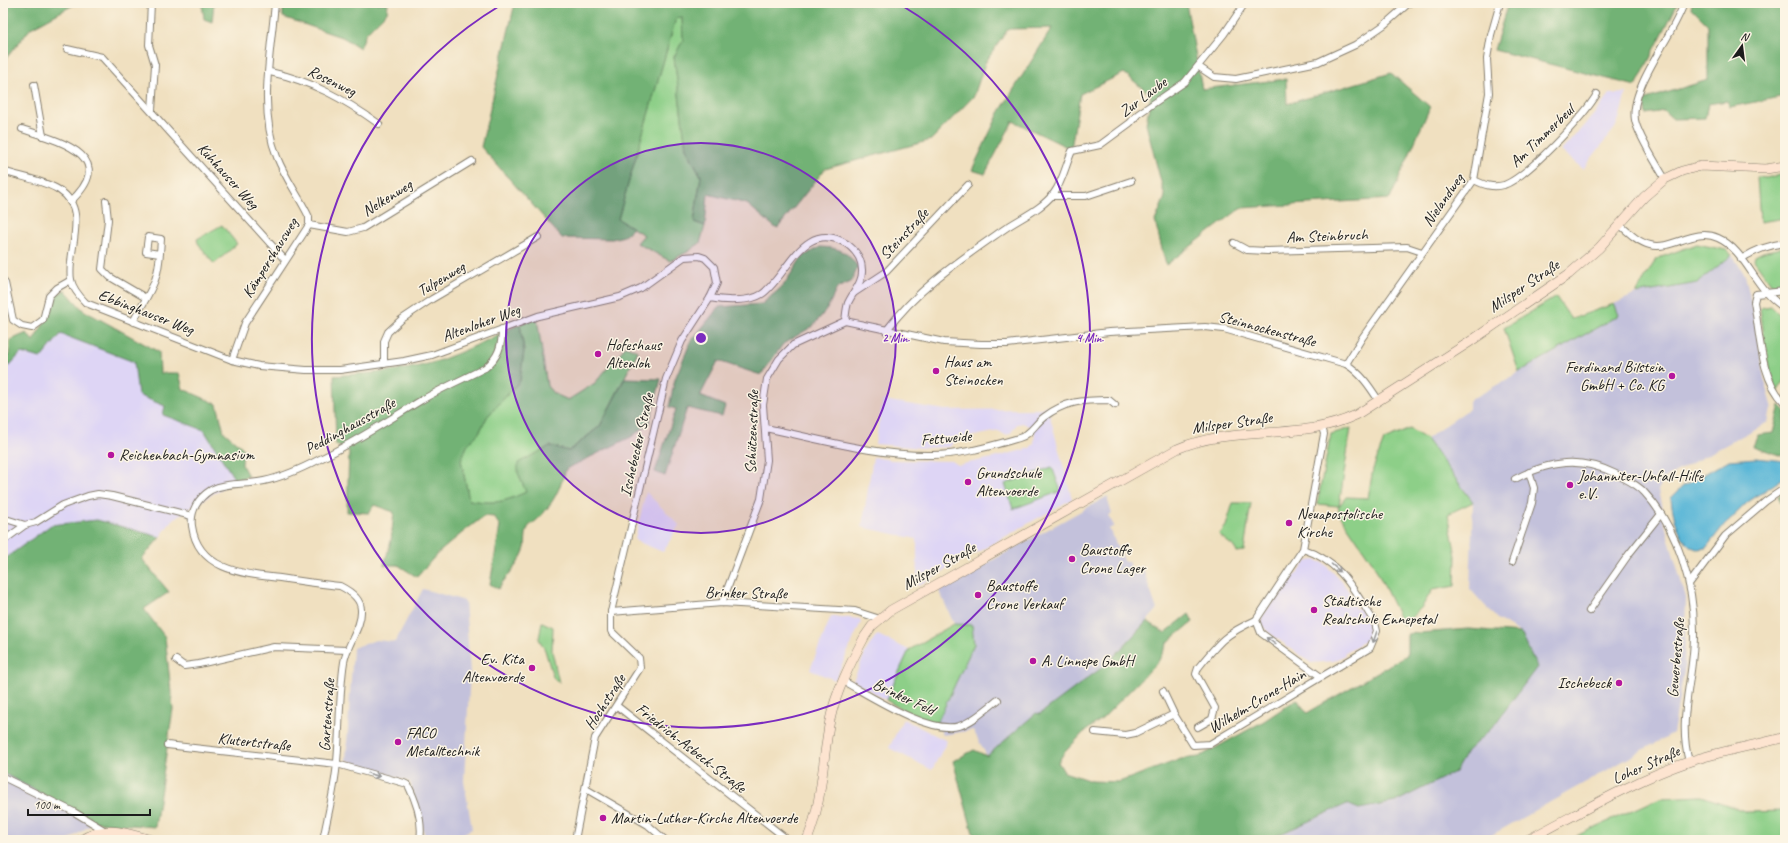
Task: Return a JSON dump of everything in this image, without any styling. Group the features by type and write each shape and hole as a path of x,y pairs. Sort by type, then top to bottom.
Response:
{"street":[{"path":"151,3 149,45 155,65 152,110"},
{"name":"Kämpershausweg","path":"232,360 245,323 309,225 309,217 277,158 271,138 267,110 275,3"},
{"name":"Zur Laube","path":"886,331 901,312 948,268 1013,223 1044,204 1051,196 1062,178 1072,151 1100,145 1130,123 1138,114 1185,82 1199,67 1245,3"},
{"path":"1199,67 1214,77 1236,79 1318,62 1355,45 1384,25 1409,3"},
{"name":"Nielandweg","path":"1346,364 1362,338 1474,180 1489,93 1487,59 1491,35 1500,3"},
{"path":"1665,179 1637,127 1634,108 1639,92 1676,23 1684,3"},
{"name":"Kuhhauser Weg","path":"67,49 102,57 152,110 285,260"},
{"name":"Rosenweg","path":"270,72 294,78 319,87 349,102 379,124"},
{"path":"34,85 43,136"},
{"name":"Am Timmerbeul","path":"1474,180 1493,187 1504,185 1525,172 1589,108 1597,94"},
{"path":"22,129 78,151 86,159 90,173 88,182 70,202"},
{"name":"Nelkenweg","path":"309,225 348,232 364,228 472,161"},
{"name":"Milsper Straße","path":"807,840 819,804 830,720 843,682 865,636 880,619 911,598 1188,444 1210,438 1230,435 1322,427 1348,419 1379,401 1569,274 1599,248 1644,197 1665,179 1682,171 1701,166 1766,169 1785,166"},
{"path":"3,171 58,190 70,202 75,218 71,280 57,288 49,296 43,320 32,328 22,326 12,320 5,283 3,281"},
{"path":"1051,196 1086,196 1131,181"},
{"name":"Steinstraße","path":"853,294 886,272 968,185"},
{"path":"106,201 108,220 102,269 110,277 146,298"},
{"path":"1619,224 1643,242 1650,245 1662,246 1696,235 1714,236 1728,245 1741,259 1766,293 1785,310"},
{"name":"Tulpenweg","path":"384,364 384,341 388,332 402,319 432,298 538,237"},
{"path":"710,298 748,298 761,295 802,247 812,241 823,238 842,241 850,246 860,260 862,270 861,279 848,305 845,321"},
{"name":"Am Steinbruch","path":"1234,243 1246,250 1267,251 1406,247 1422,252"},
{"path":"1741,259 1752,252 1774,244 1785,243"},
{"path":"133,322 155,280 160,254"},
{"name":"Altenloher Weg","path":"232,360 259,366 313,370 340,370 432,355 538,316 620,297 640,288 678,260 684,257 699,256"},
{"name":"Ischebecker Straße","path":"611,612 666,379 682,341 715,290 717,277 711,263 699,256"},
{"name":"Ebbinghauser Weg","path":"71,280 77,293 86,303 232,360"},
{"path":"1785,291 1756,294 1754,302 1765,366 1776,394 1785,403"},
{"name":"Steinnockenstraße","path":"845,321 886,331 944,342 981,344 1007,344 1124,331 1205,327 1224,329 1346,364 1355,370 1364,380 1379,401"},
{"name":"Schützenstraße","path":"722,603 761,499 767,460 763,405 767,379 779,359 793,345 845,321"},
{"name":"Peddinghausstraße","path":"192,516 195,507 201,499 212,490 225,486 271,480 319,460 348,445 421,400 485,368 493,362 498,353 502,329"},
{"name":"Fettweide","path":"765,428 867,450 933,455 988,447 1023,437 1043,418 1064,404 1086,400 1109,400 1115,405"},
{"path":"1198,726 1212,718 1215,708 1196,674 1198,668 1224,637 1234,630 1256,620 1303,549 1324,434 1322,427"},
{"name":"Gewerbestraße","path":"1515,479 1540,467 1575,462 1596,466 1626,479 1644,491 1661,514 1671,532 1690,584 1693,602 1694,636 1683,730 1689,762"},
{"path":"1512,562 1532,503 1534,488 1529,472"},
{"path":"1690,584 1724,536 1766,501 1785,488"},
{"path":"3,541 25,525 36,522 63,505 82,497 98,494 112,496 192,516"},
{"path":"1589,611 1629,554 1661,514"},
{"name":"Gartenstraße","path":"192,516 193,532 199,545 208,557 219,565 243,573 340,586 354,595 360,604 360,621 347,650 343,669 337,764 323,840"},
{"path":"3,520 25,525"},
{"path":"1256,620 1260,633 1321,677 1370,648 1377,631 1375,623 1341,572 1322,557 1303,549"},
{"name":"Brinker Straße","path":"611,612 722,603 855,611 880,619"},
{"name":"Hochstraße","path":"575,840 596,738 638,674 641,663 639,658 611,631 611,612"},
{"path":"176,660 184,666 199,664 274,646 347,650"},
{"name":"Wilhelm-Crone-Hain","path":"1163,691 1174,714 1193,745 1210,744 1321,677"},
{"name":"Brinker Feld","path":"843,682 921,722 940,726 959,726 998,700"},
{"name":"Friedrich-Asbeck-Straße","path":"617,706 788,840"},
{"path":"1095,732 1125,735 1135,733 1174,714"},
{"name":"Loher Straße","path":"1527,840 1637,783 1689,762 1785,737"},
{"name":"Klutertstraße","path":"167,745 337,764 408,784 416,807 421,829 420,840"},
{"path":"3,776 74,812 104,830"},
{"path":"586,789 648,825 664,840"},
{"path":"81,840 104,830 117,830 151,840"}],"shaded area":[{"path":"1626,93 1615,128 1583,169 1561,151 1597,111 1610,94"},
{"path":"1732,255 1745,275 1756,324 1764,378 1772,405 1768,422 1666,477 1658,490 1667,533 1686,598 1684,671 1673,733 1483,840 1267,840 1347,804 1359,809 1455,772 1467,751 1492,728 1521,633 1497,619 1470,589 1473,502 1426,439 1469,409 1469,401 1619,315 1614,304 1636,294 1697,283"},
{"name":"Reichenbach-Gymnasium","path":"61,334 134,362 138,395 165,406 164,415 204,430 235,480 173,519 160,537 97,520 51,525 3,560 3,364 9,366 21,353 41,358"},
{"name":"Grundschule Altenvoerde","path":"883,400 945,410 1039,409 1047,405 1072,499 917,586 917,539 862,527 873,457 892,460 952,461 958,465 993,458 1030,448 1034,443 1035,433 1032,428 1023,423 1017,424 1010,434 1005,435 999,431 954,440 950,447 922,448 875,444"},
{"path":"646,492 679,525 663,552 636,541 635,539"},
{"path":"1108,496 1112,514 1109,516 1114,526 1109,529 1125,562 1128,561 1131,570 1142,566 1157,610 1108,663 1040,714 1036,713 987,756 973,730 943,735 937,723 974,644 972,625 954,624 939,590"},
{"name":"Städtische Realschule Ennepetal","path":"1315,560 1324,563 1343,583 1354,599 1351,601 1356,609 1359,607 1371,628 1370,638 1344,653 1345,655 1334,661 1311,663 1268,632 1262,625 1262,617 1307,561"},
{"path":"423,589 465,601 470,672 464,781 472,829 450,840 426,840 410,782 346,760 353,648 376,640 395,642"},
{"path":"831,616 860,619 861,622 835,680 810,670"},
{"path":"878,635 909,650 886,700 853,681 866,651"},
{"path":"903,719 947,741 932,770 889,748"},
{"path":"3,773 95,822 69,840 6,840 3,838"}],"green space":[{"path":"3,3 77,3 31,28 3,62"},
{"path":"202,3 214,3 212,22 204,19"},
{"path":"283,3 388,3 387,12 366,33 360,48 344,38 283,17"},
{"path":"515,3 1186,3 1202,89 1286,79 1287,104 1391,73 1430,107 1390,199 1241,208 1166,265 1155,221 1165,197 1146,124 1151,95 1124,73 1080,94 1071,149 1013,121 985,174 972,170 999,113 1052,28 1008,29 985,63 974,96 931,140 825,169 777,229 747,204 708,194 705,226 694,222 701,176 686,148 674,57 683,40 682,17 676,18 618,219 633,228 624,236 612,239 562,238 481,147"},
{"path":"1508,3 1678,3 1636,86 1494,50"},
{"path":"1692,3 1785,3 1785,96 1730,107 1727,101 1708,104 1705,118 1673,119 1664,111 1646,114 1643,100 1708,80 1708,25 1691,8"},
{"path":"682,17 683,40 674,57 686,148 701,176 694,222 705,226 700,243 689,251 670,261 637,243 644,235 618,219 676,18"},
{"path":"1785,174 1785,218 1760,222 1757,177 1766,178"},
{"path":"222,225 237,244 214,264 198,243 197,239"},
{"path":"1697,244 1726,250 1732,255 1697,283 1636,294 1656,259"},
{"path":"820,247 833,248 842,251 854,262 858,267 851,282 837,288 827,309 813,326 783,344 761,375 718,361 700,396 725,406 722,416 687,408 665,476 655,472 676,409 669,407 675,379 691,341 719,307 762,304 783,286 802,257"},
{"path":"1785,247 1785,283 1771,284 1754,260 1755,256 1763,252"},
{"path":"65,290 83,310 159,352 160,373 179,373 183,389 217,404 224,432 243,448 242,465 248,476 235,480 204,430 163,415 165,406 138,395 134,362 61,334 41,358 21,353 9,366 3,364 3,353 9,356 10,340 27,333 33,341 46,320 54,296"},
{"path":"1556,297 1571,319 1614,304 1619,315 1519,372 1504,328"},
{"path":"1771,306 1785,320 1785,380 1777,392 1768,363 1760,308"},
{"path":"537,318 547,386 553,393 568,400 595,383 626,346 638,351 600,426 569,451 550,446 519,473 526,492 499,502 469,500 461,460 468,444 479,433 487,417 508,393 522,363 524,351 520,324"},
{"path":"520,324 524,351 520,381 487,417 479,433 468,444 461,460 469,500 499,502 526,492 518,473 518,463 550,446 569,451 600,426 625,378 661,379 649,424 631,437 566,469 552,502 528,528 523,554 498,589 490,584 500,526 494,517 484,516 462,533 437,554 417,577 398,565 384,565 391,541 394,512 374,505 369,513 347,512 349,451 336,445 334,376 398,370 435,362 488,340"},
{"path":"1780,405 1785,410 1785,457 1753,446 1758,435 1773,433"},
{"path":"1351,428 1339,506 1346,497 1368,498 1373,469 1384,440 1410,429 1426,439 1473,502 1448,514 1456,556 1455,586 1432,590 1422,607 1403,625 1374,565 1340,515 1338,506 1317,504 1331,434"},
{"path":"1052,467 1061,491 1013,509 1005,484"},
{"path":"1785,490 1785,511 1778,496"},
{"path":"1233,503 1251,503 1244,551 1237,552 1233,546 1219,535 1226,526"},
{"path":"97,520 160,537 142,559 169,592 144,609 165,637 173,709 155,827 95,822 3,773 3,560 51,525"},
{"path":"1189,614 1193,622 1168,642 1158,662 1103,718 1083,733 1064,753 1058,762 1064,772 1091,781 1119,782 1181,759 1199,757 1264,721 1297,699 1307,713 1407,655 1407,634 1468,629 1521,633 1537,667 1492,728 1467,751 1455,772 1395,802 1359,809 1347,804 1267,840 975,840 953,761 974,750 987,756 1036,713 1040,714 1108,663 1147,621 1165,633"},
{"path":"542,622 553,627 552,651 559,683 553,677 545,650 539,639"},
{"path":"954,624 972,625 974,644 937,723 919,719 886,700 909,650"},
{"path":"1702,796 1747,812 1785,811 1785,840 1567,840 1660,798"}],"water":[{"path":"1756,458 1785,461 1785,477 1748,502 1724,525 1706,548 1697,549 1689,545 1684,540 1677,526 1671,498 1682,487 1729,460"}],"place":[{"name":"Hofeshaus Altenloh","path":"598,354"},
{"name":"Haus am Steinocken","path":"936,371"},
{"name":"Ferdinand Bilstein GmbH + Co. KG","path":"1672,376"},
{"name":"Reichenbach-Gymnasium","path":"111,455"},
{"name":"Grundschule Altenvoerde","path":"968,482"},
{"name":"Johanniter-Unfall-Hilfe e.V.","path":"1570,485"},
{"name":"Neuapostolische Kirche","path":"1289,523"},
{"name":"Baustoffe Crone Lager","path":"1072,559"},
{"name":"Baustoffe Crone Verkauf","path":"978,595"},
{"name":"Städtische Realschule Ennepetal","path":"1314,610"},
{"name":"A. Linnepe GmbH","path":"1033,661"},
{"name":"Ev. Kita Altenvoerde","path":"532,668"},
{"name":"Ischebeck","path":"1619,683"},
{"name":"FACO Metalltechnik","path":"398,742"},
{"name":"Martin-Luther-Kirche Altenvoerde","path":"603,818"}]}
